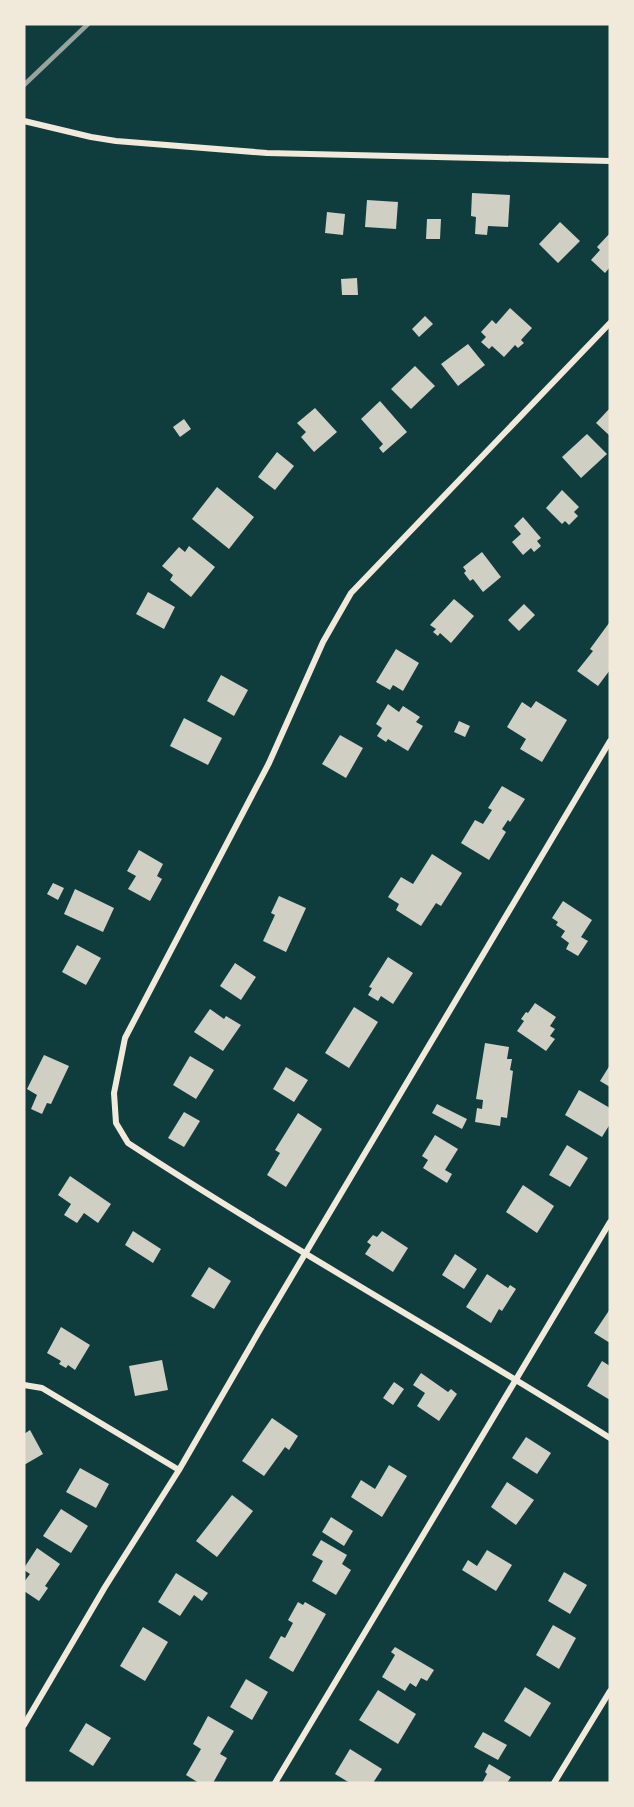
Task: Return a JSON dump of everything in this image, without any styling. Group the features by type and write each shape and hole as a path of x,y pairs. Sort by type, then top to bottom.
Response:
{"street":[{"path":"24,121 107,140 267,153 610,162"},
{"path":"610,323 351,593 324,642 269,763 124,1038 114,1093 116,1124 128,1143 610,1438"},
{"path":"24,1725 105,1587 179,1470 610,741"},
{"path":"275,1783 610,1222"},
{"path":"24,1386 42,1388 179,1470"},
{"path":"554,1783 610,1691"}],"building":[{"path":"472,193 510,195 508,227 488,226 487,235 475,234 476,217 471,216"},
{"path":"367,200 398,202 396,229 365,227"},
{"path":"327,212 345,214 343,235 325,233"},
{"path":"427,219 441,219 440,239 426,239"},
{"path":"560,222 580,241 558,263 539,244"},
{"path":"610,233 610,267 605,273 591,260 600,250 597,247"},
{"path":"357,278 358,295 342,295 341,279"},
{"path":"510,308 532,328 521,340 524,343 518,348 515,345 504,357 492,346 489,349 481,342 486,337 481,332 492,320 496,324"},
{"path":"425,316 433,324 419,337 412,329"},
{"path":"468,344 485,365 458,386 441,364"},
{"path":"415,366 435,386 411,409 391,389"},
{"path":"380,401 407,432 383,453 379,448 383,444 361,419"},
{"path":"315,408 337,432 314,452 301,437 306,432 297,423"},
{"path":"610,408 610,436 596,423"},
{"path":"184,419 191,429 180,437 173,427"},
{"path":"587,434 607,454 581,478 562,457"},
{"path":"277,452 294,466 275,490 258,477"},
{"path":"217,487 254,517 229,549 192,519"},
{"path":"562,490 579,507 574,512 578,516 569,525 565,521 562,524 546,508"},
{"path":"523,517 541,538 537,541 541,546 534,552 531,548 523,555 512,542 521,534 514,526"},
{"path":"189,546 215,567 191,597 170,580 173,575 162,566 179,547 185,552"},
{"path":"482,552 501,577 483,592 473,579 470,581 463,567"},
{"path":"148,592 175,607 164,629 136,614"},
{"path":"454,599 474,616 451,643 440,633 438,636 433,632 436,629 430,625"},
{"path":"524,604 535,615 519,631 508,620"},
{"path":"609,623 610,670 598,686 577,671 593,651 590,649"},
{"path":"396,649 419,663 403,691 393,685 390,690 376,682"},
{"path":"221,675 248,690 234,716 207,701"},
{"path":"536,701 567,720 542,762 520,749 526,739 507,727 522,702 531,708"},
{"path":"388,704 399,712 403,706 420,717 416,722 423,726 408,751 388,739 386,742 377,736 382,728 376,724"},
{"path":"184,718 222,738 208,765 170,746"},
{"path":"459,721 470,726 465,737 454,732"},
{"path":"340,735 363,748 346,778 322,764"},
{"path":"502,786 525,799 510,822 508,820 502,829 506,832 489,860 461,843 475,820 483,824 492,810 488,808"},
{"path":"139,850 163,864 157,876 162,879 150,901 128,889 136,876 127,871"},
{"path":"432,854 462,873 441,906 436,903 421,926 396,910 399,904 388,897 401,877 413,884"},
{"path":"53,883 64,888 58,900 47,894"},
{"path":"75,889 114,908 103,932 64,914"},
{"path":"279,896 306,908 286,952 263,941 275,915 271,913"},
{"path":"563,901 592,920 581,937 588,941 578,956 566,949 569,943 561,937 565,931 556,925 558,922 552,918"},
{"path":"77,945 101,958 86,985 62,972"},
{"path":"388,957 413,973 393,1004 381,996 378,1001 368,995 372,988 369,987"},
{"path":"235,963 256,977 241,1000 220,986"},
{"path":"535,1003 556,1017 550,1026 555,1029 550,1036 555,1039 546,1051 517,1031 524,1021 521,1019"},
{"path":"354,1007 378,1022 349,1068 325,1053"},
{"path":"210,1009 224,1019 226,1016 241,1025 223,1051 194,1032"},
{"path":"485,1043 509,1047 507,1059 512,1059 510,1070 513,1071 507,1118 501,1117 500,1126 475,1122 477,1108 482,1109 483,1100 476,1099"},
{"path":"44,1055 69,1066 51,1104 47,1103 42,1114 31,1109 37,1095 27,1089"},
{"path":"190,1056 214,1070 196,1099 173,1085"},
{"path":"610,1065 610,1087 600,1081"},
{"path":"286,1067 308,1080 294,1102 273,1089"},
{"path":"579,1090 610,1108 610,1124 602,1137 565,1115"},
{"path":"437,1104 467,1119 462,1129 432,1113"},
{"path":"184,1112 200,1121 184,1147 168,1138"},
{"path":"298,1113 322,1129 286,1187 267,1175 280,1153 275,1150"},
{"path":"435,1135 458,1149 445,1170 452,1174 447,1183 423,1168 428,1160 422,1156"},
{"path":"567,1145 588,1158 570,1187 549,1175"},
{"path":"70,1176 111,1204 98,1223 84,1213 77,1223 64,1215 71,1204 58,1195"},
{"path":"523,1185 554,1206 537,1233 506,1212"},
{"path":"133,1231 161,1249 153,1263 125,1245"},
{"path":"382,1231 408,1248 393,1272 365,1254 371,1245 367,1242 373,1235 377,1237"},
{"path":"455,1254 477,1269 464,1289 442,1275"},
{"path":"209,1267 231,1281 214,1309 191,1296"},
{"path":"487,1274 508,1288 510,1285 516,1289 502,1311 499,1309 491,1323 466,1307"},
{"path":"610,1309 610,1343 594,1333"},
{"path":"61,1327 90,1345 75,1370 68,1365 66,1368 59,1364 61,1361 47,1353"},
{"path":"162,1360 168,1390 135,1396 129,1366"},
{"path":"602,1361 610,1366 610,1400 587,1386"},
{"path":"421,1373 448,1392 451,1389 457,1394 439,1421 417,1406 425,1393 413,1385"},
{"path":"394,1382 404,1389 393,1405 383,1398"},
{"path":"272,1418 298,1436 289,1450 285,1447 264,1476 242,1461"},
{"path":"30,1430 43,1454 24,1465 24,1434"},
{"path":"526,1437 551,1453 537,1474 512,1458"},
{"path":"389,1465 407,1476 382,1517 351,1497 361,1480 375,1489"},
{"path":"80,1468 109,1484 96,1508 66,1492"},
{"path":"507,1482 534,1500 516,1525 491,1507"},
{"path":"232,1495 253,1511 217,1557 196,1541"},
{"path":"61,1509 88,1526 71,1553 43,1536"},
{"path":"331,1517 353,1531 344,1546 322,1532"},
{"path":"321,1540 347,1555 342,1564 351,1570 336,1595 312,1581 323,1561 312,1555"},
{"path":"37,1548 60,1564 45,1586 48,1588 39,1601 24,1591 24,1582 30,1574 24,1568"},
{"path":"487,1550 512,1565 496,1591 462,1570 468,1560 477,1566"},
{"path":"564,1572 587,1585 570,1614 548,1601"},
{"path":"176,1573 208,1593 202,1601 194,1595 180,1616 158,1602"},
{"path":"298,1602 303,1605 305,1602 326,1614 293,1672 269,1658 281,1636 285,1638 293,1623 288,1620"},
{"path":"553,1625 576,1638 559,1669 536,1655"},
{"path":"143,1627 168,1642 145,1681 120,1666"},
{"path":"395,1647 434,1670 427,1681 421,1678 416,1687 410,1683 405,1691 382,1677 395,1655 391,1652"},
{"path":"246,1679 268,1692 252,1720 230,1707"},
{"path":"525,1687 551,1703 530,1737 504,1721"},
{"path":"378,1690 416,1714 398,1744 359,1720"},
{"path":"208,1716 234,1731 220,1754 227,1758 213,1783 199,1783 186,1775 201,1749 193,1744"},
{"path":"86,1723 111,1738 93,1766 69,1751"},
{"path":"483,1732 507,1745 498,1760 474,1747"},
{"path":"350,1749 382,1769 373,1783 350,1783 335,1774"},
{"path":"489,1764 511,1777 507,1783 482,1783"}],"railway":[{"path":"24,85 88,24"}]}
